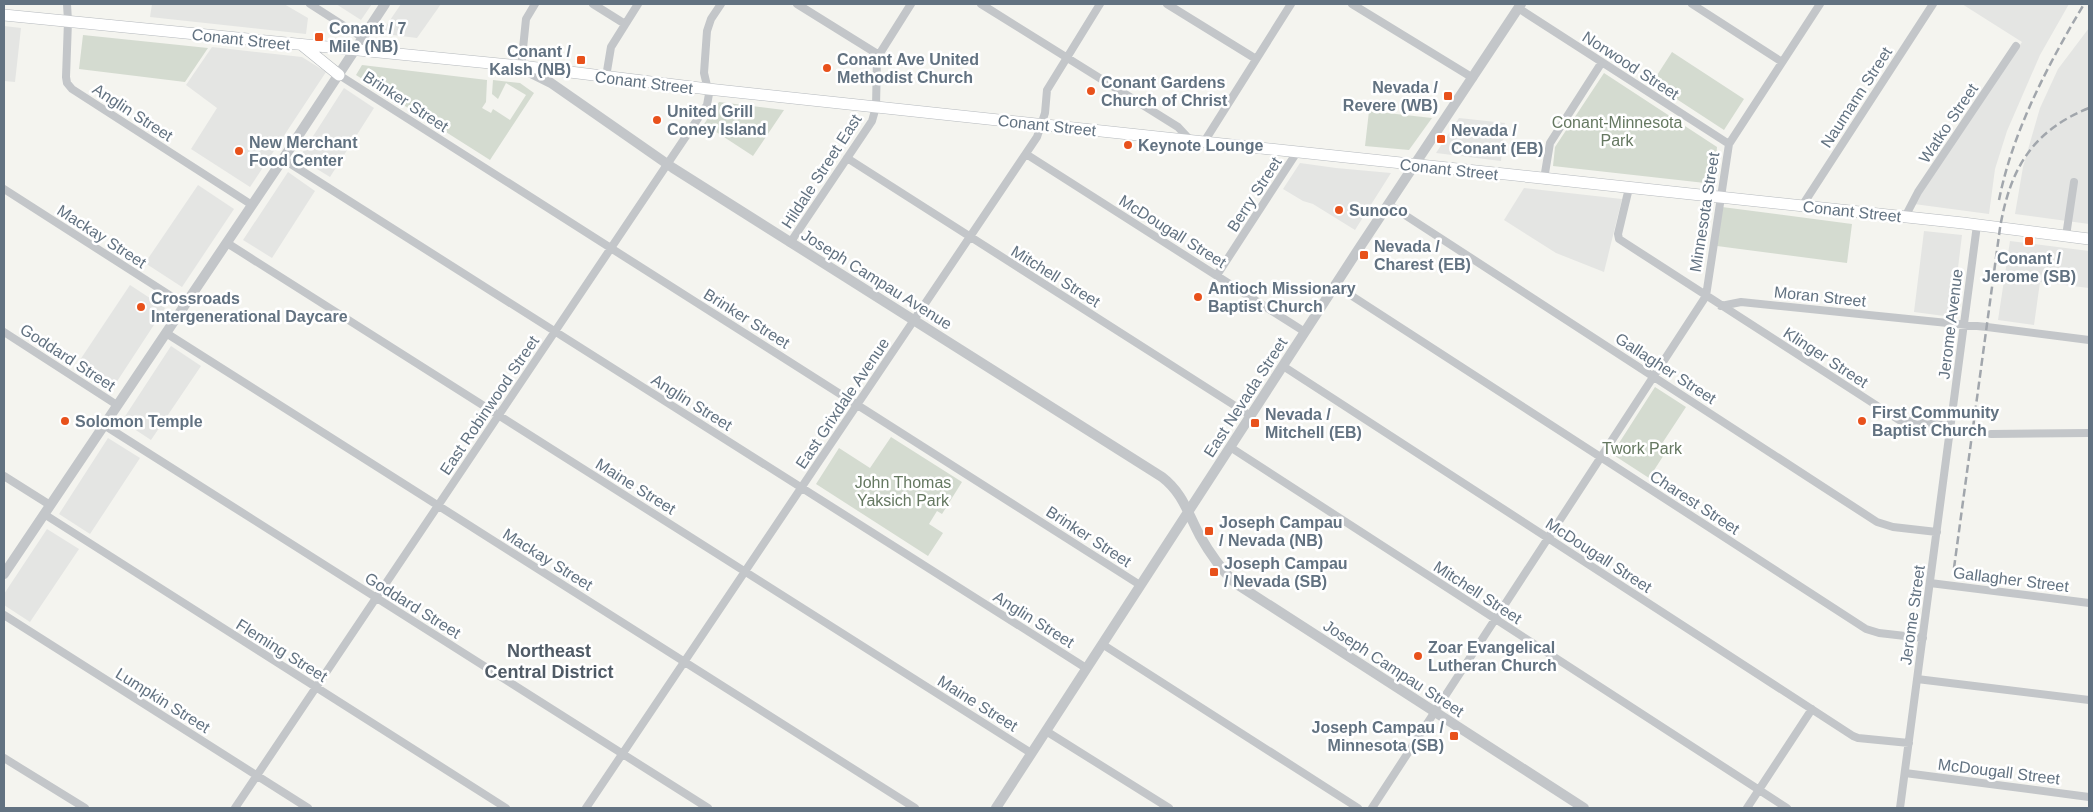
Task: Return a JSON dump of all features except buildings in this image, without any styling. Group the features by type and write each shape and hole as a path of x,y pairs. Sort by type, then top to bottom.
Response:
{"main road":[{"name":"Conant Street","path":"4,15 519,66 606,78 1905,217 2089,239"},
{"path":"302,45 339,75"}],"street":[{"name":"Anglin Street","path":"67,4 66,77 67,83 72,89 252,205"},
{"path":"310,4 363,38"},
{"path":"4,574 385,4"},
{"path":"519,66 526,19 535,4"},
{"path":"593,4 625,24"},
{"path":"606,78 611,47 638,4"},
{"name":"East Robinwood Street","path":"235,808 707,105 709,100 708,89 704,74 707,30 721,4"},
{"path":"797,4 879,55"},
{"name":"Hildale Street East","path":"790,243 872,121 876,107 876,63 879,55 911,4"},
{"path":"981,4 1178,127 1191,141"},
{"name":"East Grixdale Avenue","path":"586,808 1037,137 1045,113 1047,90 1100,4"},
{"path":"1166,4 1256,59"},
{"path":"1204,142 1291,4"},
{"path":"1352,4 1473,78"},
{"path":"1692,4 1782,62"},
{"name":"Minnesota Street","path":"1372,808 1436,713 1706,296 1729,144 1820,4"},
{"name":"Naumann Street","path":"1802,206 1933,4"},
{"name":"East Nevada Street","path":"996,808 1335,285 1520,6"},
{"name":"Norwood Street","path":"1520,6 1602,62 1729,144"},
{"name":"Watko Street","path":"1905,217 1918,192 2016,46"},
{"path":"1544,179 1550,143 1602,62"},
{"name":"Joseph Campau Avenue","path":"519,66 551,84 668,164 790,243 1162,477 1172,485 1189,510 1202,538"},
{"name":"Brinker Street","path":"339,75 1140,585"},
{"name":"Berry Street","path":"1217,275 1297,152"},
{"name":"McDougall Street","path":"1026,154 1305,332"},
{"name":"Anglin Street","path":"283,159 1086,668"},
{"name":"Mitchell Street","path":"847,159 1251,416"},
{"path":"2066,236 2074,182"},
{"path":"1630,188 1618,234 1619,239 1721,306"},
{"name":"Mackay Street","path":"4,189 185,305"},
{"name":"Gallagher Street","path":"1388,204 1877,522 1893,528 1937,532"},
{"name":"Jerome Avenue","path":"1950,426 1977,225"},
{"name":"Maine Street","path":"227,243 1031,752"},
{"name":"Charest Street","path":"1335,285 1866,629 1879,633 1923,638"},
{"name":"Moran Street","path":"1721,306 1742,302 2089,340"},
{"name":"Klinger Street","path":"1721,306 1899,420 1950,426"},
{"name":"Goddard Street","path":"4,332 117,405"},
{"name":"Mackay Street","path":"166,333 915,808"},
{"name":"McDougall Street","path":"1283,366 1858,738 1909,743"},
{"name":"Goddard Street","path":"104,425 708,808"},
{"name":"Jerome Street","path":"1900,808 1950,426"},
{"path":"1991,434 2089,433"},
{"name":"Mitchell Street","path":"1230,446 1787,808"},
{"path":"4,476 50,505"},
{"name":"Fleming Street","path":"44,514 506,808"},
{"name":"Joseph Campau Street","path":"1202,538 1229,577 1239,586 1584,808"},
{"name":"Gallagher Street","path":"1930,583 2089,603"},
{"name":"Lumpkin Street","path":"4,616 308,808"},
{"path":"1102,644 1358,808"},
{"path":"1917,679 2089,700"},
{"path":"1747,808 1812,709"},
{"path":"1046,731 1169,808"},
{"path":"4,758 85,808"},
{"name":"McDougall Street","path":"1905,773 2089,797"}],"shaded area":[{"path":"152,4 284,4 308,18 306,34 150,17"},
{"path":"336,4 372,4 361,20"},
{"path":"401,4 441,4 417,38 393,35 384,29"},
{"path":"1962,4 2069,4 2040,55 2007,131 1995,169 1989,214 1914,204 2022,42"},
{"path":"4,26 21,28 15,82 4,81"},
{"path":"2089,28 2089,224 2015,214 2023,167 2040,108 2058,69"},
{"path":"212,47 302,57 326,72 250,187 191,149 217,108 186,85"},
{"path":"344,88 374,108 330,177 299,158"},
{"path":"1459,118 1505,123 1501,161 1436,153"},
{"path":"1300,163 1391,173 1355,230 1313,204 1303,201 1283,189"},
{"path":"288,172 315,191 272,258 243,240"},
{"path":"198,185 234,209 182,287 145,263"},
{"path":"1524,188 1622,199 1604,272 1556,253 1504,220"},
{"path":"1924,231 1962,235 1952,317 1914,312"},
{"path":"2010,241 2089,251 2089,288 2040,282 2034,325 1998,320"},
{"path":"130,285 165,308 114,386 78,363"},
{"path":"171,346 201,366 151,440 122,421"},
{"path":"108,438 140,458 90,534 59,514"},
{"path":"47,529 79,549 30,622 4,605 4,594"}],"green space":[{"path":"83,35 208,48 185,82 79,69"},
{"name":"Conant-Minnesota Park","path":"1672,52 1744,99 1724,130 1652,83"},
{"path":"362,65 487,80 486,102 482,108 491,113 493,109 510,120 526,95 506,83 498,99 492,94 493,80 520,83 534,93 490,160 356,75"},
{"name":"Conant-Minnesota Park","path":"1604,73 1717,147 1714,184 1553,166 1555,147"},
{"path":"719,102 784,110 753,156 704,124"},
{"path":"1369,111 1432,118 1409,150 1365,146"},
{"path":"1722,207 1852,224 1847,263 1717,246"},
{"name":"Twork Park","path":"1655,387 1686,407 1663,442 1669,447 1649,478 1612,454"},
{"name":"John Thomas Yaksich Park","path":"891,437 962,482 942,514 937,511 929,524 943,533 928,556 816,484 839,448 870,468"}],"railway":[{"path":"1999,200 2013,148 2033,99 2084,4"},
{"path":"1954,568 2004,207 2018,170 2027,154 2038,141 2052,128 2069,117 2089,108"}],"place":[{"name":"Conant / 7 Mile (NB)","path":"319,37"},
{"name":"Conant / Kalsh (NB)","path":"581,60"},
{"name":"Conant Ave United Methodist Church","path":"827,68"},
{"name":"Conant Gardens Church of Christ","path":"1091,91"},
{"name":"Nevada / Revere (WB)","path":"1448,96"},
{"name":"United Grill Coney Island","path":"657,120"},
{"name":"Nevada / Conant (EB)","path":"1441,139"},
{"name":"Keynote Lounge","path":"1128,145"},
{"name":"New Merchant Food Center","path":"239,151"},
{"name":"Sunoco","path":"1339,210"},
{"name":"Conant / Jerome (SB)","path":"2029,241"},
{"name":"Nevada / Charest (EB)","path":"1364,255"},
{"name":"Antioch Missionary Baptist Church","path":"1198,297"},
{"name":"Crossroads Intergenerational Daycare","path":"141,307"},
{"name":"Solomon Temple","path":"65,421"},
{"name":"First Community Baptist Church","path":"1862,421"},
{"name":"Nevada / Mitchell (EB)","path":"1255,423"},
{"name":"Joseph Campau / Nevada (NB)","path":"1209,531"},
{"name":"Joseph Campau / Nevada (SB)","path":"1214,572"},
{"name":"Zoar Evangelical Lutheran Church","path":"1418,656"},
{"name":"Joseph Campau / Minnesota (SB)","path":"1454,736"}],"district":[{"name":"Northeast Central District","path":"549,661"}]}
